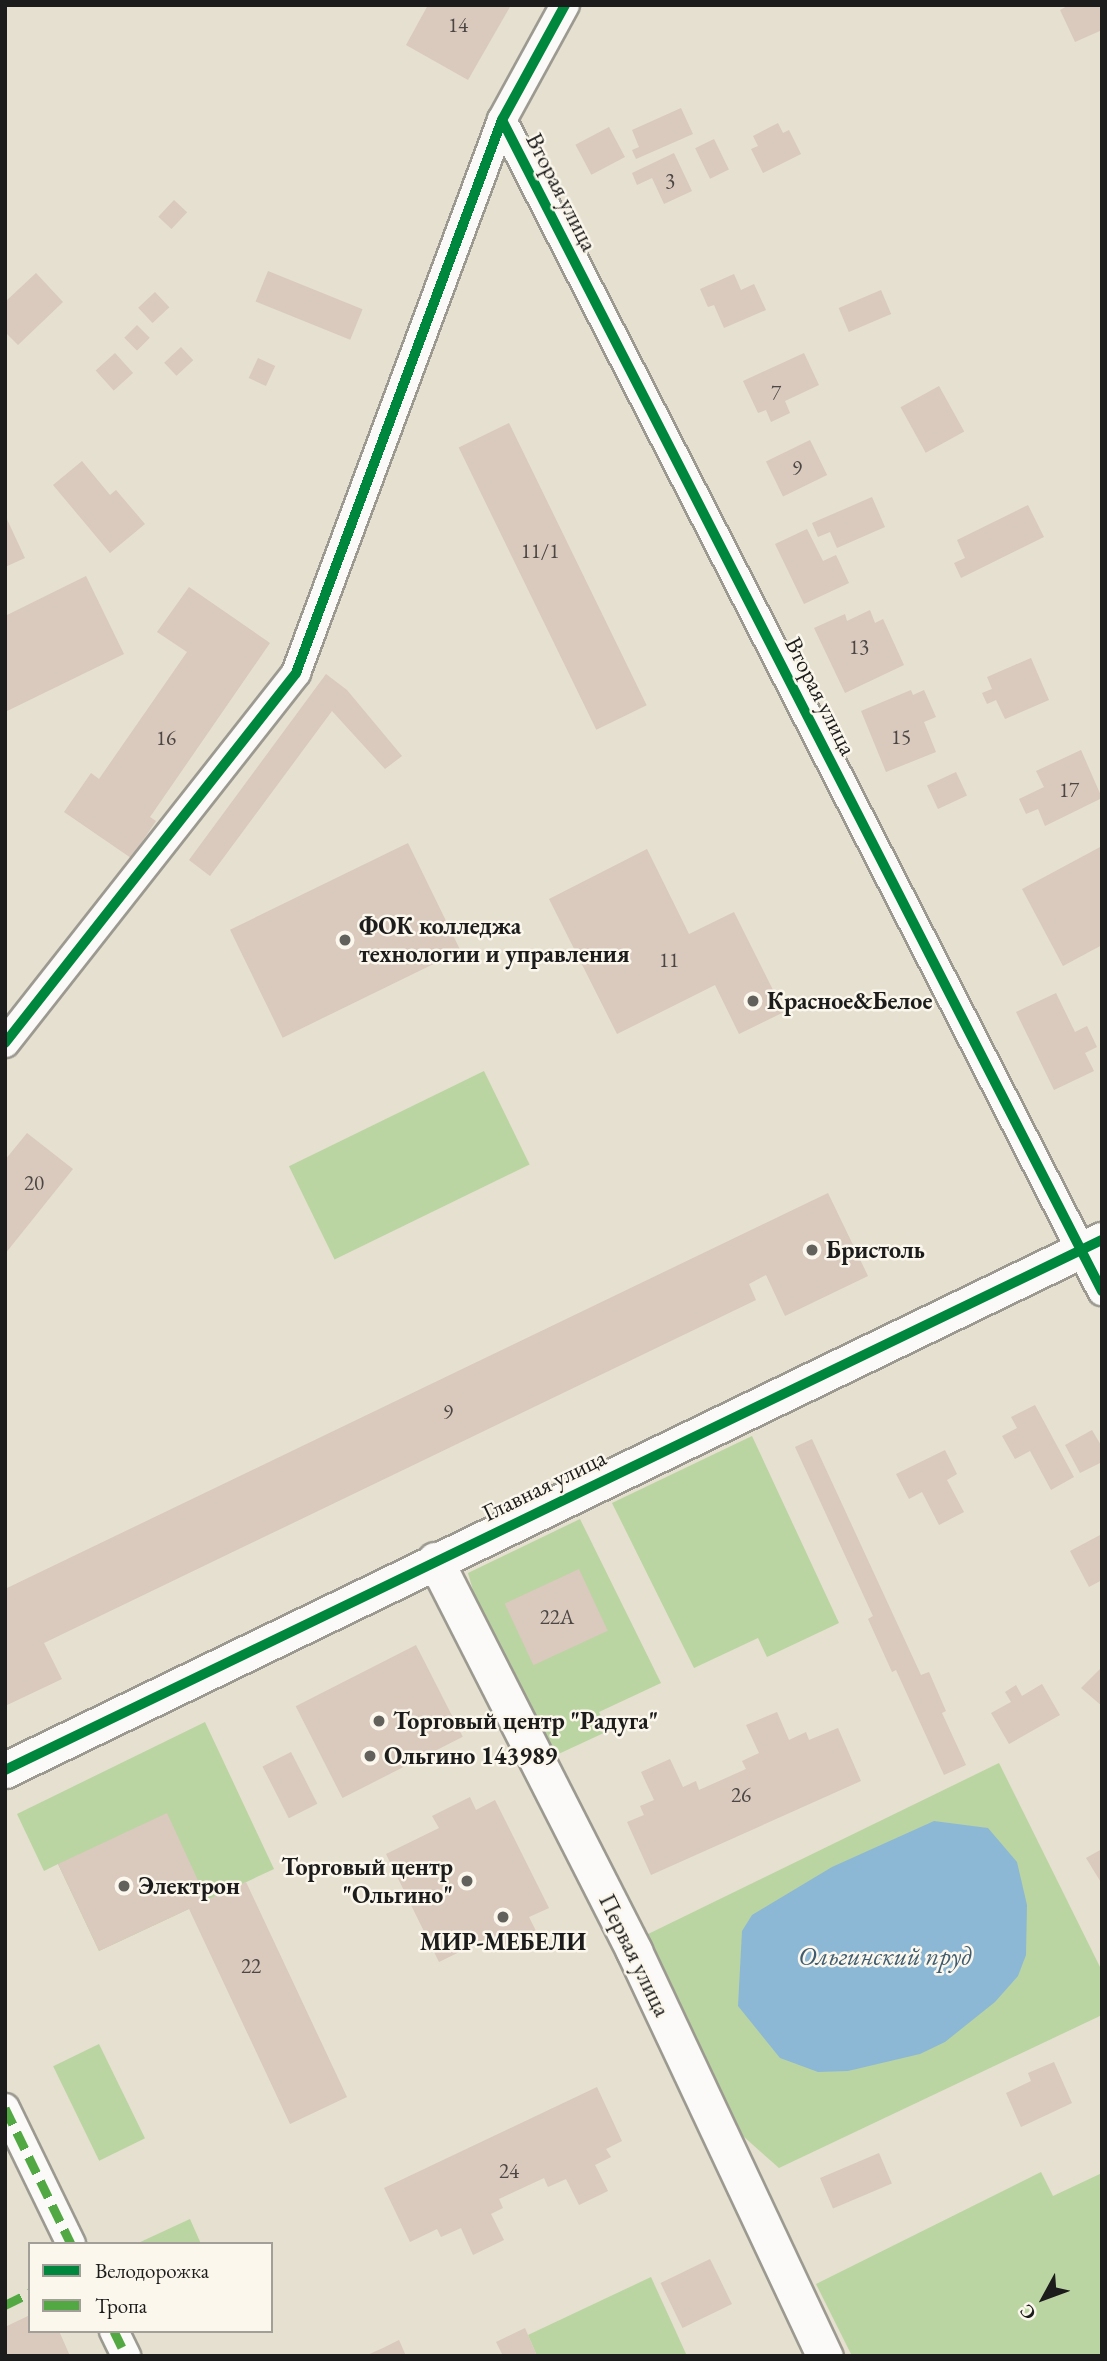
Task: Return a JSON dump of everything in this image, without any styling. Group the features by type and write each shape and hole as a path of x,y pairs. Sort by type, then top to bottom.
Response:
{"street":[{"path":"5,1043 296,673 502,120 565,5"},
{"name":"Вторая улица","path":"502,120 1091,1245 1102,1291"},
{"name":"Главная улица","path":"5,1770 1091,1245"},
{"name":"Первая улица","path":"435,1560 634,1951 825,2356"},
{"path":"5,2108 70,2242"},
{"path":"115,2333 125,2356"}],"green space":[{"path":"484,1071 530,1164 335,1260 289,1166"},
{"path":"752,1436 839,1623 767,1657 758,1638 694,1668 612,1503"},
{"path":"580,1519 661,1683 599,1712 608,1731 552,1757 479,1611 468,1573"},
{"path":"205,1722 274,1869 99,1951 58,1864 44,1871 17,1814"},
{"path":"999,1763 1102,1971 1102,2015 779,2168 743,2136 642,1937"},
{"path":"99,2044 145,2138 99,2161 53,2066"},
{"path":"1041,2172 1053,2196 1102,2173 1102,2356 852,2356 816,2284"},
{"path":"190,2219 200,2242 140,2242"},
{"path":"651,2277 687,2356 537,2356 528,2335"}],"water":[{"name":"Ольгинский пруд","path":"934,1821 988,1828 1017,1862 1027,1905 1026,1955 1018,1976 995,2002 945,2042 920,2054 848,2071 818,2072 780,2058 738,2006 742,1931 752,1915 832,1867"}],"building":[{"path":"428,5 511,5 468,80 406,45"},
{"path":"1069,5 1102,5 1102,30 1075,42 1060,10"},
{"path":"681,108 693,134 636,159 632,150 639,147 632,130"},
{"path":"778,123 783,133 789,130 801,154 763,173 751,149 758,146 753,136"},
{"path":"609,127 625,157 591,175 575,145"},
{"path":"714,139 729,170 710,179 695,148"},
{"path":"674,153 692,191 664,204 652,178 637,185 632,173"},
{"path":"174,200 187,212 171,229 158,217"},
{"path":"268,271 363,309 350,340 256,302"},
{"path":"36,273 63,302 18,345 5,332 5,302"},
{"path":"734,274 741,290 754,284 766,310 724,328 714,305 708,307 700,289"},
{"path":"881,290 891,314 849,332 839,308"},
{"path":"155,292 169,307 153,323 138,308"},
{"path":"137,325 150,338 137,350 124,338"},
{"path":"181,347 193,360 176,376 164,363"},
{"path":"115,353 133,373 114,390 96,370"},
{"path":"804,353 819,385 785,401 790,413 771,422 766,410 758,413 743,381"},
{"path":"258,358 275,366 266,386 249,378"},
{"path":"939,386 964,431 926,453 901,407"},
{"path":"509,423 647,705 596,730 459,448"},
{"path":"810,440 827,475 783,497 766,461"},
{"path":"82,461 110,495 116,490 145,524 110,553 53,485"},
{"path":"872,497 885,527 837,548 830,532 818,537 812,523"},
{"path":"1028,505 1044,537 961,578 954,563 965,558 957,540"},
{"path":"5,515 25,558 5,567"},
{"path":"807,529 823,561 836,555 849,583 804,604 775,544"},
{"path":"86,576 124,654 5,712 5,616"},
{"path":"189,587 270,643 150,817 156,821 131,858 64,812 91,773 99,779 187,652 157,632"},
{"path":"870,610 875,623 883,619 904,665 845,693 814,628 845,614 847,621"},
{"path":"1031,658 1049,700 1005,719 996,700 987,704 982,693 992,689 987,677"},
{"path":"326,674 347,690 402,756 385,769 332,711 210,876 189,860"},
{"path":"911,690 913,695 924,690 936,717 924,722 936,752 886,772 861,711"},
{"path":"1081,750 1102,798 1045,826 1038,809 1026,814 1019,799 1044,787 1036,771"},
{"path":"956,772 967,796 938,809 927,786"},
{"name":"ФОК колледжа технологии и управления","path":"408,843 461,951 283,1038 230,930"},
{"path":"1102,846 1102,945 1063,966 1022,889"},
{"path":"647,849 689,934 734,912 784,1012 739,1034 715,985 617,1034 549,899"},
{"path":"1056,993 1075,1032 1087,1026 1097,1047 1085,1053 1094,1071 1054,1090 1016,1012"},
{"path":"27,1133 73,1169 5,1254 5,1160"},
{"path":"828,1193 868,1276 785,1316 766,1275 749,1284 756,1300 44,1643 62,1679 5,1706 5,1589"},
{"path":"1035,1405 1074,1477 1051,1490 1030,1451 1015,1459 1002,1436 1017,1428 1011,1417"},
{"path":"1092,1430 1102,1447 1102,1462 1080,1473 1065,1445"},
{"path":"812,1439 921,1675 929,1672 946,1711 942,1713 966,1765 944,1775 896,1670 892,1672 868,1619 873,1616 795,1447"},
{"path":"945,1450 957,1474 947,1480 964,1512 939,1525 922,1492 909,1499 896,1474"},
{"path":"1102,1534 1102,1580 1089,1587 1070,1551"},
{"path":"579,1569 608,1631 533,1665 505,1604"},
{"name":"Торговый центр \"Радуга\"","path":"416,1645 463,1737 342,1798 296,1706"},
{"path":"1102,1667 1102,1706 1081,1688"},
{"path":"1042,1684 1060,1715 1009,1744 991,1713 1011,1702 1005,1692 1016,1685 1022,1696"},
{"path":"777,1712 789,1740 806,1732 809,1740 838,1728 861,1781 651,1875 627,1822 644,1815 640,1806 654,1800 641,1772 670,1759 683,1787 696,1781 699,1790 746,1769 742,1761 759,1753 746,1725"},
{"path":"291,1752 317,1804 289,1818 262,1767"},
{"name":"Торговый центр \"Ольгино\"","path":"470,1797 476,1810 495,1800 549,1908 529,1917 538,1935 501,1953 492,1936 439,1962 386,1854 439,1828 432,1816"},
{"path":"167,1813 207,1900 246,1882 347,2097 290,2124 189,1909 99,1951 58,1864"},
{"path":"1102,1849 1102,1884 1086,1858"},
{"path":"1054,2062 1072,2103 1021,2127 1006,2093 1031,2081 1028,2073"},
{"path":"597,2087 622,2141 606,2149 611,2157 595,2165 608,2191 579,2205 566,2179 548,2187 544,2178 499,2199 503,2208 491,2214 504,2240 473,2255 461,2228 441,2237 437,2229 410,2242 384,2188"},
{"path":"879,2153 892,2183 833,2208 820,2178"},
{"path":"710,2259 732,2304 682,2328 661,2283"},
{"path":"28,2316 28,2333 60,2333 70,2356 5,2356 5,2327"},
{"path":"525,2328 537,2356 503,2356 496,2342"},
{"path":"399,2340 406,2356 365,2356 383,2348"}],"marked path":[{"path":"5,2108 70,2242"},
{"path":"5,2305 28,2294"},
{"path":"115,2333 126,2356"}],"cycle path":[{"path":"5,1043 296,673 502,120 565,5"},
{"path":"502,120 1102,1291"},
{"path":"5,1770 1102,1240"}],"place":[{"name":"ФОК колледжа технологии и управления","path":"345,940"},
{"name":"Красное&Белое","path":"753,1001"},
{"name":"Бристоль","path":"812,1250"},
{"name":"Торговый центр \"Радуга\"","path":"379,1721"},
{"name":"Ольгино 143989","path":"370,1756"},
{"name":"Торговый центр \"Ольгино\"","path":"467,1881"},
{"name":"Электрон","path":"124,1886"},
{"name":"МИР-МЕБЕЛИ","path":"503,1917"}]}
